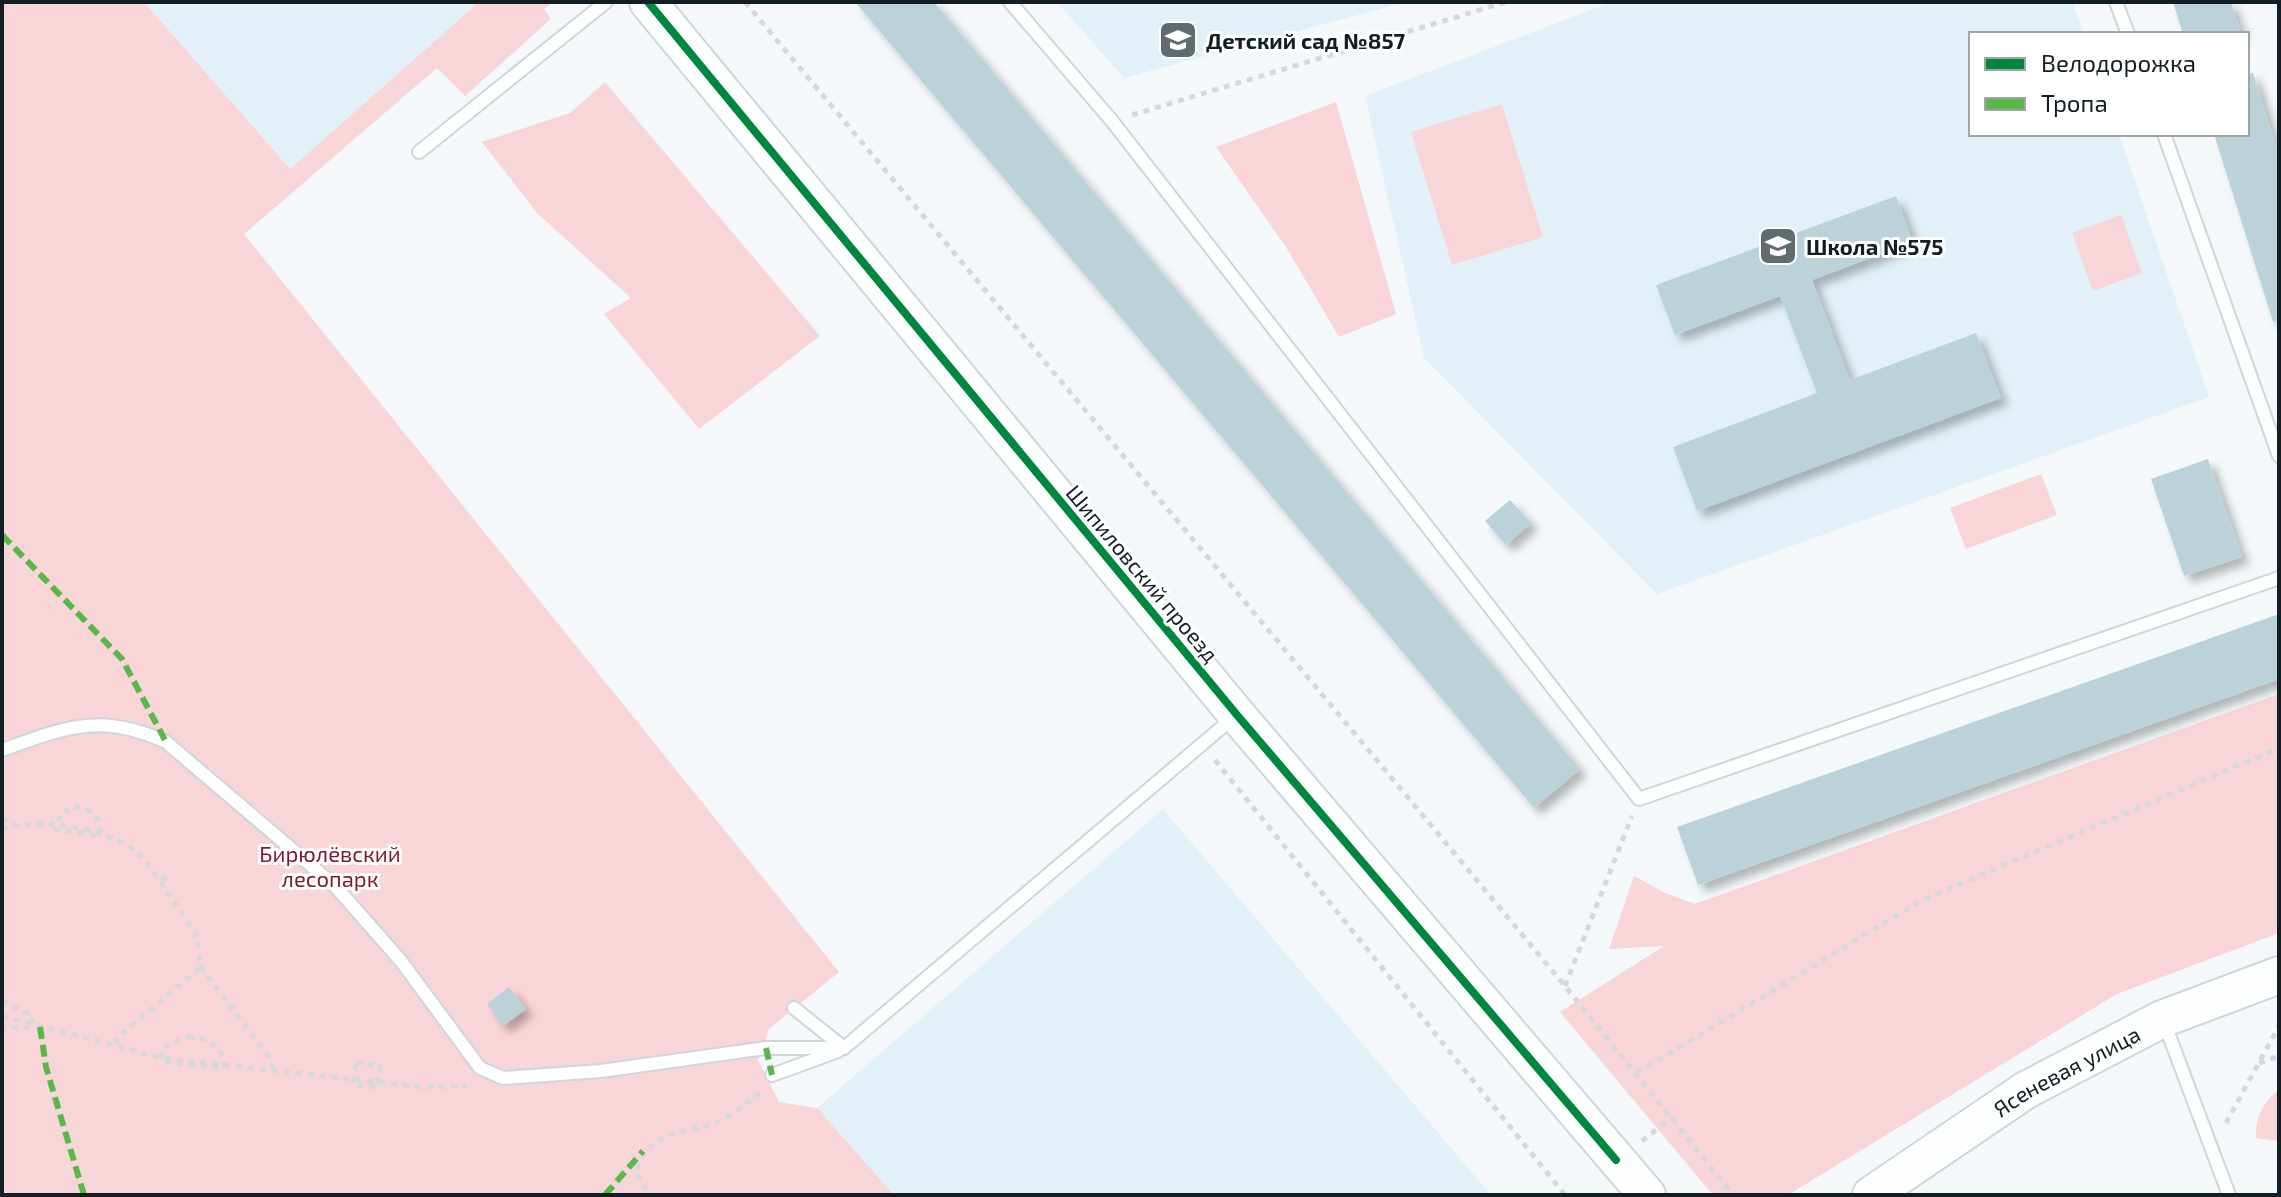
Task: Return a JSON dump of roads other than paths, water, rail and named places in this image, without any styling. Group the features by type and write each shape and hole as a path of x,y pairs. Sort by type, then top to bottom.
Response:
{"main road":[{"name":"Шипиловский проезд","path":"648,2 1237,715 1647,1195"},
{"name":"Ясеневая улица","path":"1871,1195 2026,1090 2162,1019 2279,975"}],"lane":[{"path":"419,152 606,2"},
{"path":"1010,2 1112,121 1639,799 2279,578"},
{"path":"2116,2 2127,32"},
{"path":"2165,136 2279,456"},
{"path":"772,1075 844,1048 1237,715"},
{"path":"2,750 52,732 100,724 134,727 166,742 335,886 401,961 480,1068 503,1078 601,1071 766,1048 844,1048"},
{"path":"794,1008 844,1048"},
{"path":"2162,1019 2229,1195"}],"place":[{"name":"Детский сад №857","path":"1178,40"},
{"name":"Школа №575","path":"1778,246"}],"park label":[{"name":"Бирюлёвский лесопарк","path":"330,866"}]}
